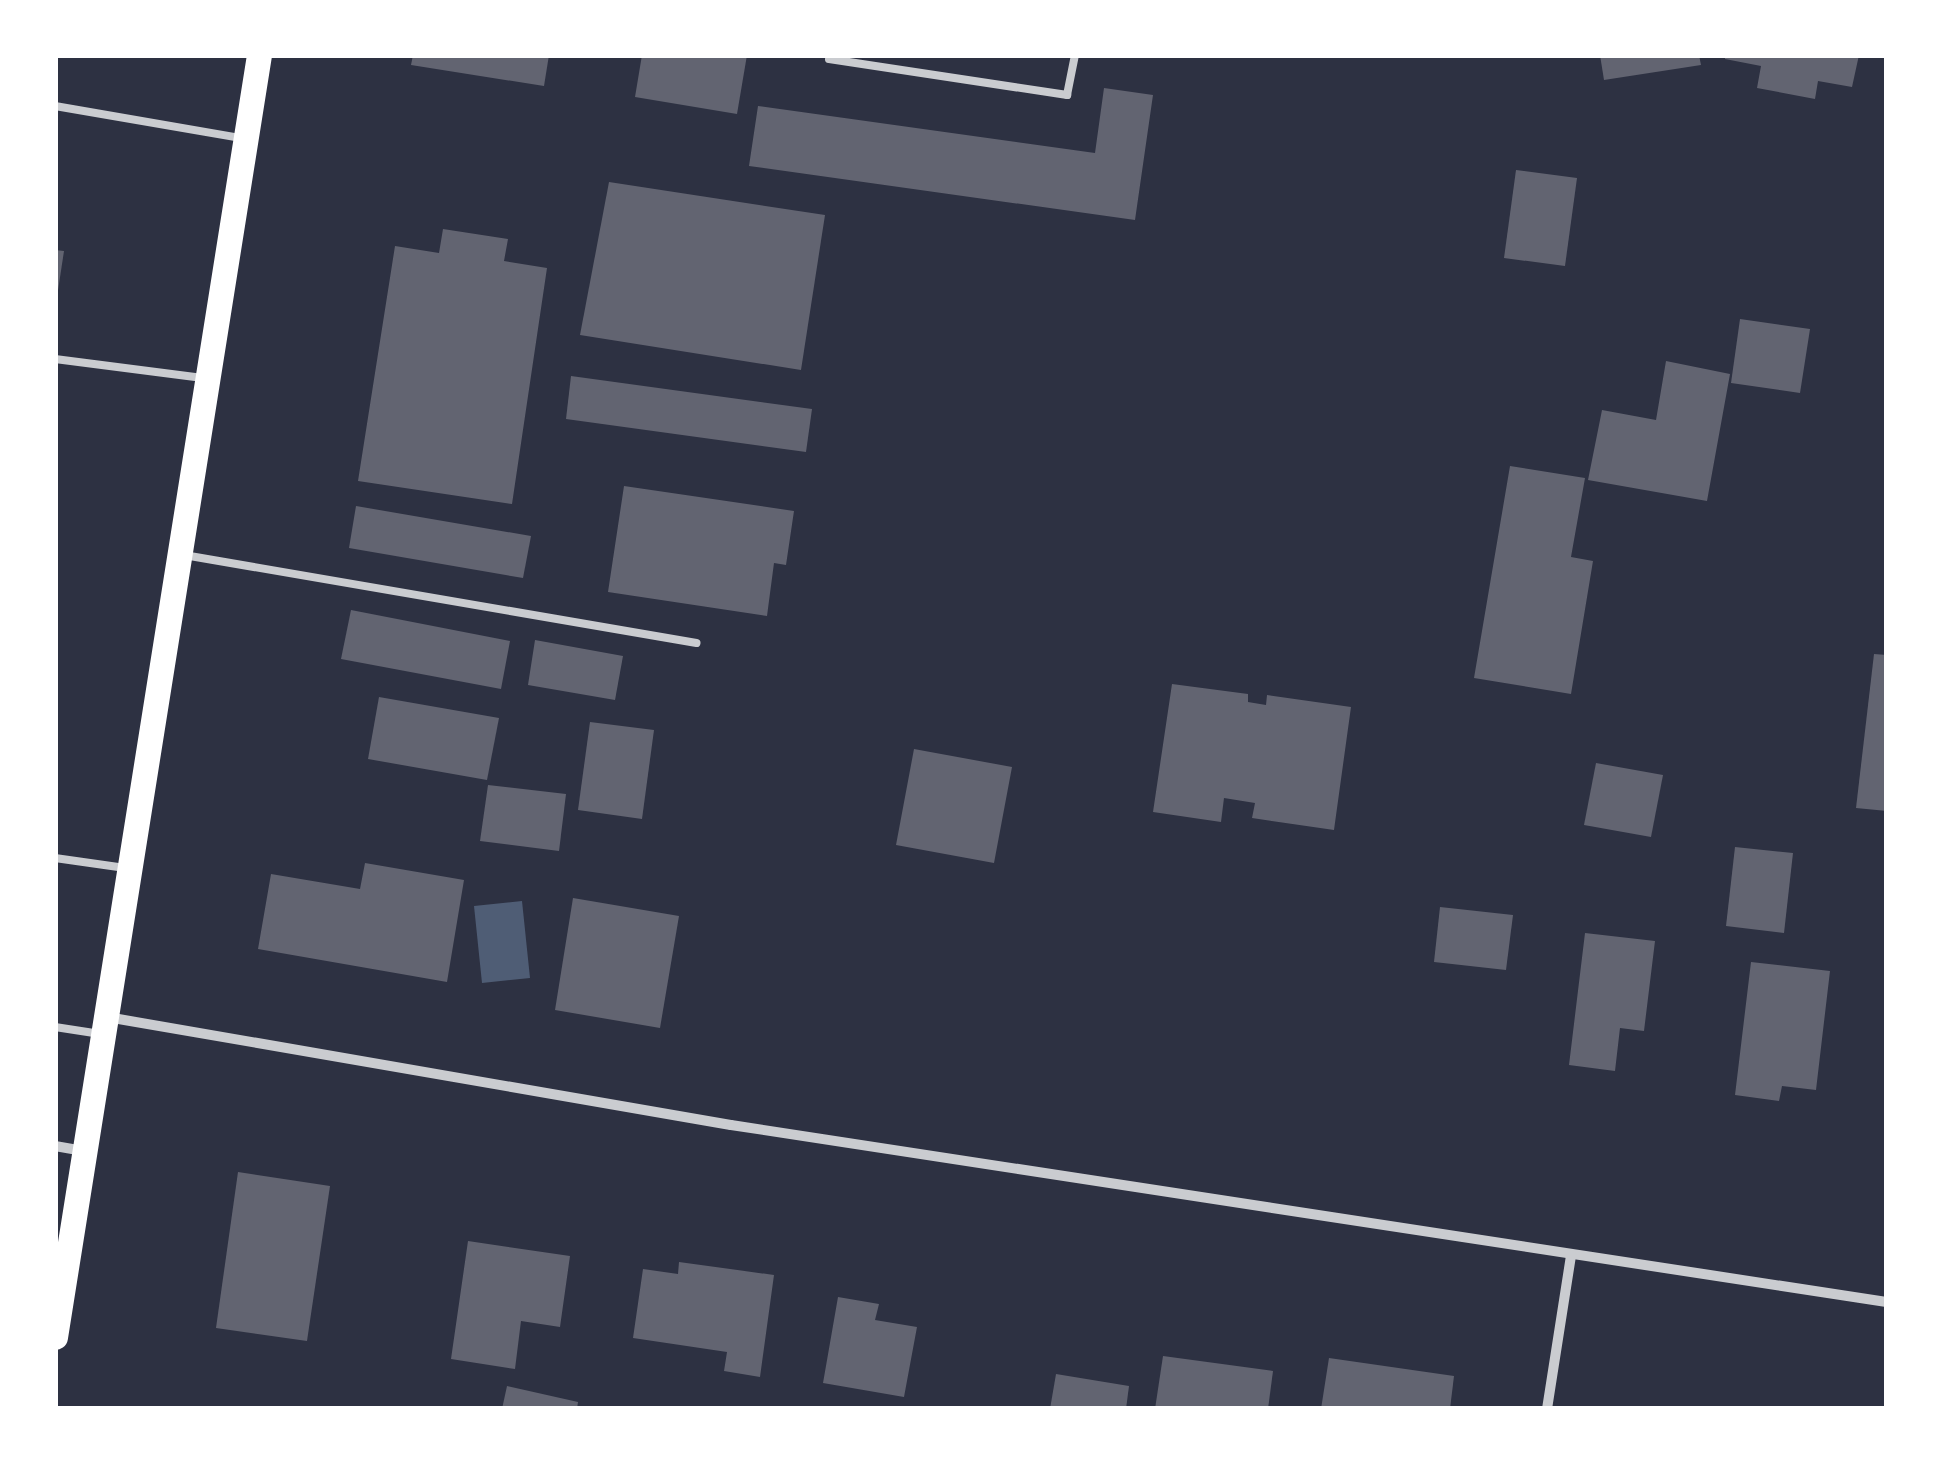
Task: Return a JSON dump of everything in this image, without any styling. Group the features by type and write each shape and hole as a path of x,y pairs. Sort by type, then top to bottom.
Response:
{"main road":[{"path":"55,1337 258,55"}],"street":[{"path":"105,1026 1887,1302"},
{"path":"55,1146 85,1151"},
{"path":"1546,1409 1571,1255"}],"lane":[{"path":"828,59 1067,95 1075,55"},
{"path":"55,106 245,138"},
{"path":"55,359 207,378"},
{"path":"180,554 696,644"},
{"path":"55,858 130,869"},
{"path":"55,1027 105,1026"}],"water":[{"path":"522,901 530,978 482,983 474,906"}],"building":[{"path":"413,55 549,55 544,86 411,65"},
{"path":"642,55 747,55 737,114 635,97"},
{"path":"1600,55 1699,55 1701,65 1604,80"},
{"path":"1725,55 1859,55 1852,87 1818,81 1815,99 1757,88 1761,66 1725,59"},
{"path":"1104,88 1153,95 1135,220 749,166 758,106 1095,153"},
{"path":"1516,170 1577,178 1565,266 1504,258"},
{"path":"609,182 825,215 801,370 580,335"},
{"path":"443,229 508,239 504,261 547,268 512,504 358,481 395,246 439,253"},
{"path":"55,250 64,251 57,297 55,297"},
{"path":"1740,319 1810,329 1800,393 1731,383"},
{"path":"1666,361 1730,374 1707,501 1588,480 1602,410 1656,420"},
{"path":"571,376 812,409 806,452 566,419"},
{"path":"1510,466 1585,478 1571,557 1593,561 1571,694 1474,678"},
{"path":"624,486 794,511 786,565 774,563 767,616 608,592"},
{"path":"356,506 531,536 523,578 349,548"},
{"path":"351,610 510,641 501,689 341,659"},
{"path":"535,640 623,656 615,700 528,685"},
{"path":"1874,654 1887,655 1887,811 1856,808"},
{"path":"1172,684 1248,694 1248,702 1266,705 1267,695 1351,707 1334,830 1252,818 1255,803 1224,798 1221,822 1153,812"},
{"path":"379,697 499,718 487,780 368,759"},
{"path":"590,722 654,730 642,819 578,810"},
{"path":"914,749 1012,767 994,863 896,845"},
{"path":"1596,763 1663,775 1651,837 1584,825"},
{"path":"488,785 566,794 559,851 480,841"},
{"path":"1735,847 1793,853 1784,933 1726,926"},
{"path":"365,863 464,880 447,982 258,949 271,874 360,889"},
{"path":"573,898 679,916 660,1028 555,1010"},
{"path":"1440,907 1513,915 1506,970 1434,962"},
{"path":"1585,933 1655,941 1644,1031 1620,1028 1615,1071 1569,1065"},
{"path":"1751,962 1830,971 1816,1090 1782,1086 1779,1101 1735,1095"},
{"path":"238,1172 330,1186 307,1341 216,1328"},
{"path":"468,1241 570,1256 560,1327 521,1321 515,1369 451,1359"},
{"path":"679,1262 774,1275 760,1377 724,1371 727,1352 633,1338 643,1269 678,1274"},
{"path":"838,1297 879,1304 875,1320 917,1327 904,1397 823,1383"},
{"path":"1163,1356 1273,1371 1268,1409 1155,1409"},
{"path":"1329,1358 1454,1376 1450,1409 1321,1409"},
{"path":"1056,1374 1129,1386 1126,1409 1050,1409"},
{"path":"507,1386 578,1402 577,1409 502,1409"}]}
